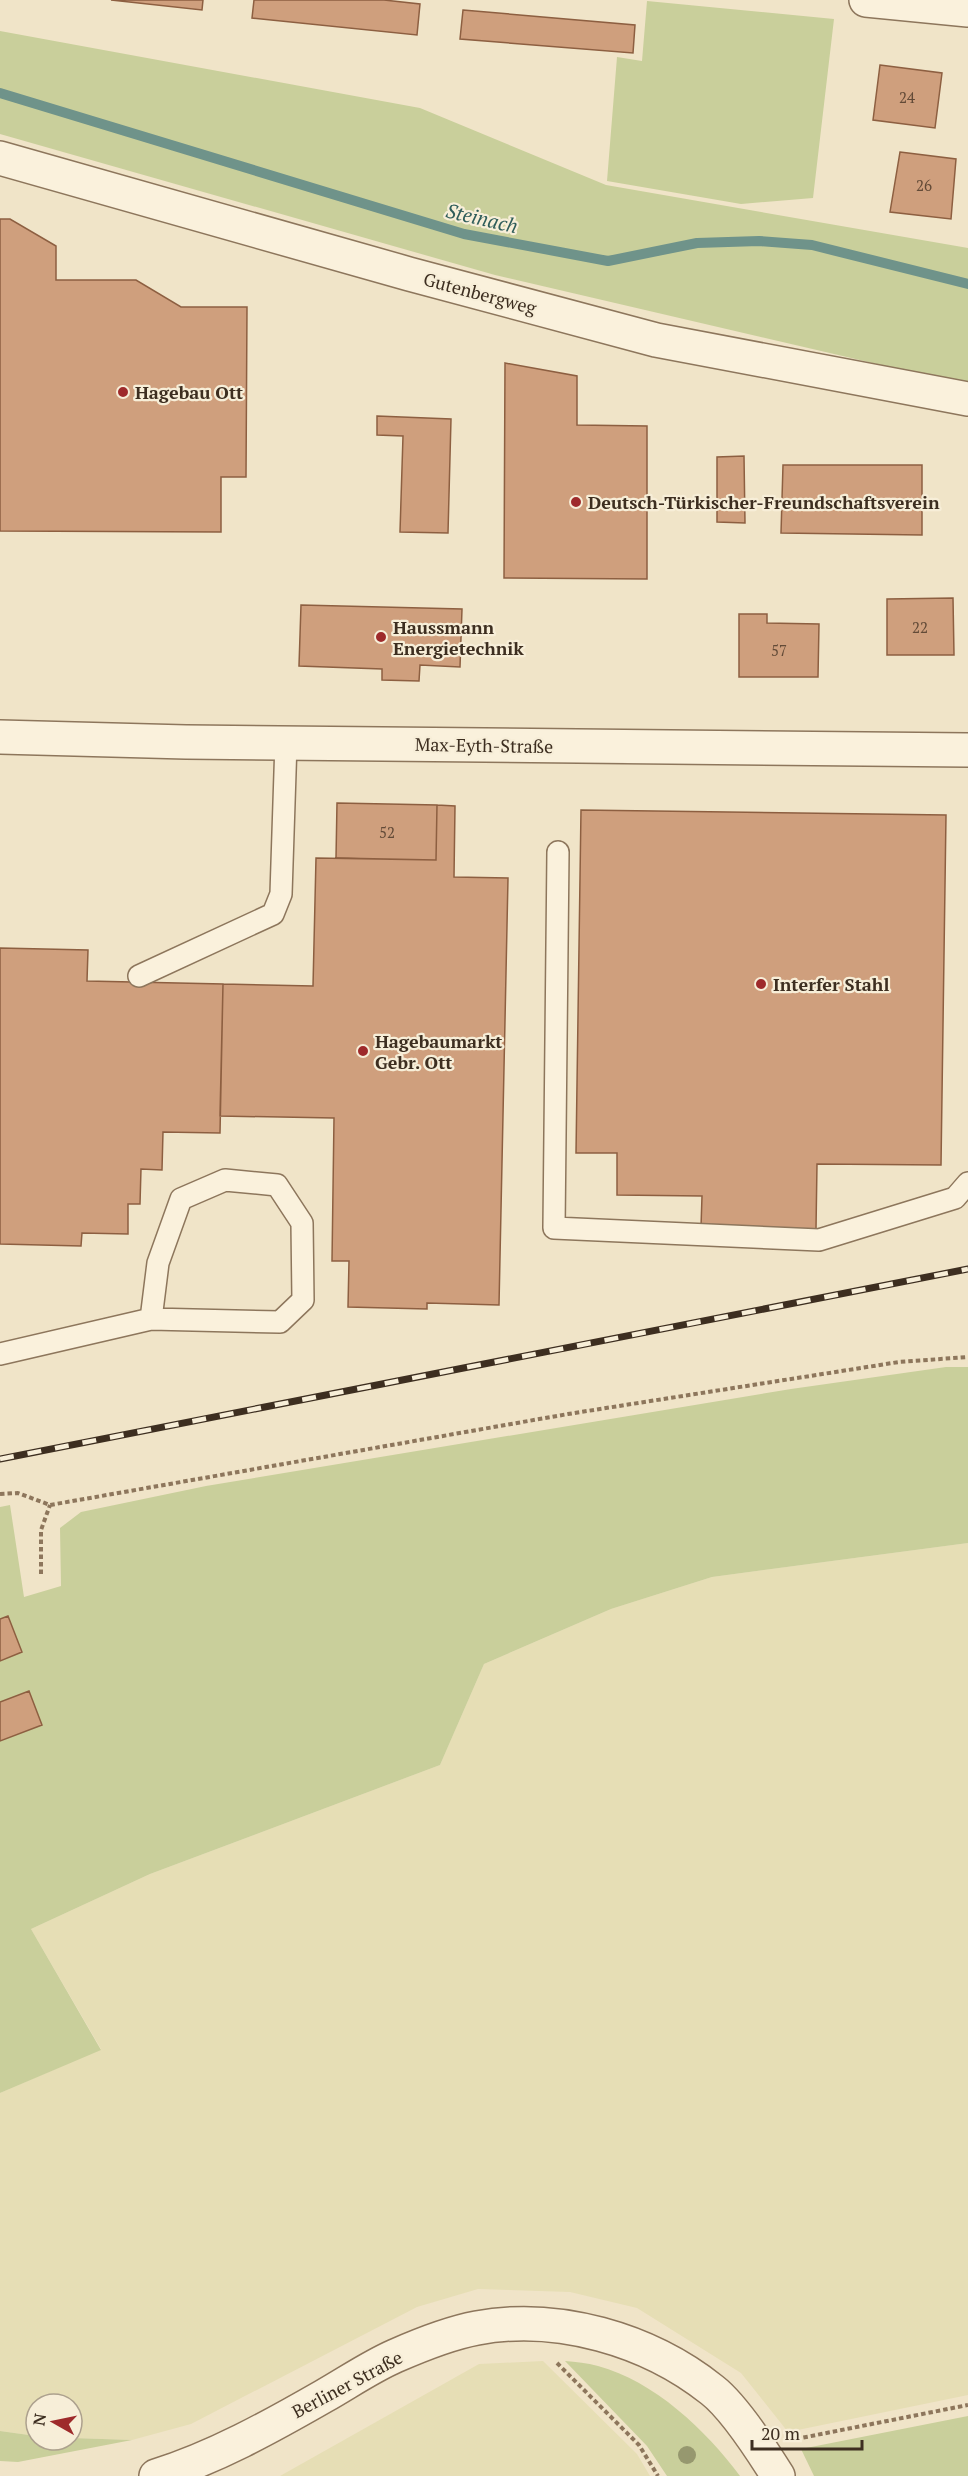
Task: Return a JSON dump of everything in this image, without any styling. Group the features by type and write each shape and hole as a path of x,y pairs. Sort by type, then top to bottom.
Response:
{"street":[{"path":"866,0 968,10"},
{"name":"Gutenbergweg","path":"0,158 409,274 656,340 968,399"},
{"name":"Max-Eyth-Straße","path":"0,737 968,750"},
{"name":"Berliner Straße","path":"156,2476 187,2466 292,2414 393,2356 474,2329 517,2324 560,2326 611,2338 642,2348 678,2368 713,2390 759,2446 778,2476"}],"lane":[{"path":"139,976 273,914 281,894 286,742"},
{"path":"558,852 554,1228 819,1240 955,1198 968,1183"},
{"path":"0,1354 151,1319 280,1322 303,1300 302,1223 277,1185 225,1180 181,1199 158,1263 151,1319"}],"path":[{"path":"0,1494 18,1493 50,1505 580,1412 899,1362 968,1358"},
{"path":"41,1575 41,1530 50,1505"},
{"path":"517,2324 639,2445 658,2476"},
{"path":"823,2434 968,2405"}],"shaded area":[{"path":"968,1543 968,2395 788,2432 741,2373 637,2308 570,2292 478,2289 417,2307 191,2424 132,2440 84,2438 84,2392 24,2392 24,2434 0,2431 0,2093 101,2049 31,1929 150,1874 440,1765 484,1664 611,1609 712,1577"},
{"path":"543,2361 637,2454 650,2476 280,2476 479,2364"}],"green space":[{"path":"647,1 834,19 813,198 741,204 607,181 617,57 642,61"},
{"path":"0,31 420,108 606,185 968,248 968,382 963,384 495,275 0,134"},
{"path":"946,1367 968,1367 968,1543 712,1577 611,1609 484,1664 440,1765 150,1874 31,1929 101,2050 0,2093 0,1507 10,1505 24,1597 61,1586 60,1528 81,1512 206,1486 791,1389"},
{"path":"565,2361 594,2365 619,2373 659,2395 695,2425 740,2476 667,2476 647,2446"},
{"path":"968,2416 968,2476 814,2476 801,2449"},
{"path":"0,2431 24,2434 24,2452 70,2452 18,2462 0,2461"},
{"path":"84,2438 132,2440 84,2449"}],"building":[{"path":"111,0 203,0 202,10"},
{"path":"254,0 384,0 420,4 417,35 252,18"},
{"path":"463,10 635,25 633,53 460,39"},
{"path":"880,65 942,73 935,128 873,120"},
{"path":"900,152 956,159 951,219 890,212"},
{"name":"Hagebau Ott","path":"0,219 10,219 56,246 56,280 136,280 181,307 247,307 246,477 221,477 221,532 0,531"},
{"name":"Deutsch-Türkischer-Freundschaftsverein","path":"505,363 577,376 577,425 647,426 647,579 504,578"},
{"path":"377,416 451,419 448,533 400,532 403,436 377,435"},
{"path":"744,456 745,523 717,522 717,457"},
{"path":"783,465 922,465 922,535 781,533"},
{"path":"953,598 954,655 887,655 887,599"},
{"name":"Haussmann Energietechnik","path":"301,605 462,609 460,667 420,665 419,681 382,680 382,669 299,666"},
{"path":"739,614 767,614 767,623 819,624 818,677 739,677"},
{"path":"337,803 437,805 436,860 336,858"},
{"name":"Hagebaumarkt Gebr. Ott","path":"437,805 455,806 454,877 508,878 499,1305 427,1303 427,1309 348,1307 349,1261 332,1261 334,1118 220,1116 223,984 313,986 316,858 436,860"},
{"name":"Interfer Stahl","path":"581,810 946,815 941,1165 817,1164 816,1229 701,1227 702,1196 617,1195 617,1153 576,1153"},
{"path":"0,948 88,950 87,981 223,984 220,1133 163,1132 162,1170 141,1169 140,1204 128,1204 128,1234 82,1233 81,1246 0,1244"},
{"path":"8,1616 22,1652 0,1661 0,1619"},
{"path":"29,1691 42,1725 0,1741 0,1702"}],"waterway":[{"name":"Steinach","path":"0,93 464,234 608,261 697,243 759,241 812,245 968,284"}],"railway":[{"path":"0,1459 968,1269"}],"place":[{"name":"Hagebau Ott","path":"123,392"},
{"name":"Deutsch-Türkischer-Freundschaftsverein","path":"576,502"},
{"name":"Haussmann Energietechnik","path":"381,637"},
{"name":"Interfer Stahl","path":"761,984"},
{"name":"Hagebaumarkt Gebr. Ott","path":"363,1051"}]}
